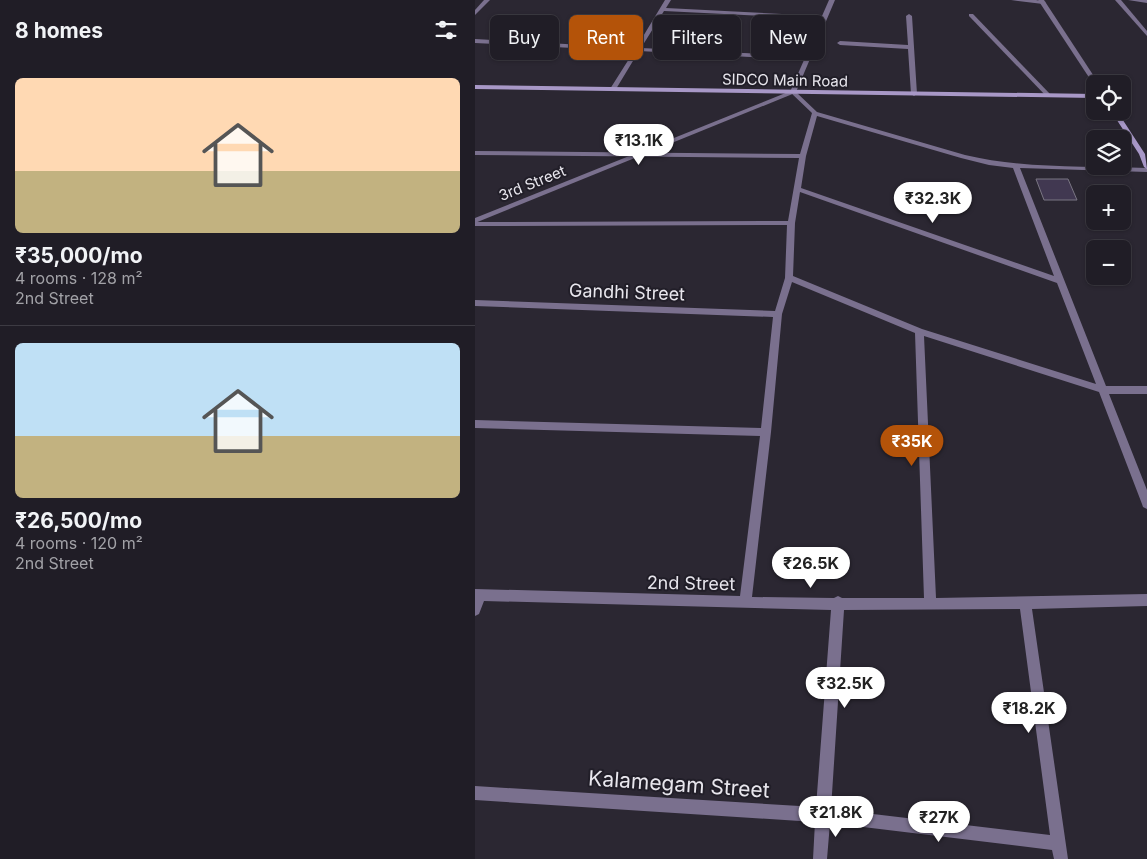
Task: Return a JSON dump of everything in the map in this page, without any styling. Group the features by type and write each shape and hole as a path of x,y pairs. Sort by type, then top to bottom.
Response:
{"main road":[{"name":"SIDCO Main Road","path":"475,87 1086,96"},
{"path":"1120,120 1145,154 1147,168"}],"street":[{"path":"475,13 478,7 487,0"},
{"path":"643,40 668,0"},
{"path":"824,15 832,0"},
{"path":"1014,0 1042,1 1090,75"},
{"path":"1118,0 1147,34"},
{"path":"1131,0 1147,1"},
{"path":"664,9 770,15"},
{"path":"909,16 914,94"},
{"path":"971,16 1049,96"},
{"path":"1139,25 1147,25"},
{"path":"475,42 569,47"},
{"path":"840,43 911,47"},
{"path":"643,51 751,56"},
{"path":"613,90 631,60"},
{"path":"807,60 793,92 815,113 963,157 1016,166 1147,168"},
{"name":"3rd Street","path":"475,222 793,92"},
{"path":"745,601 766,432 778,314 789,278 791,223 803,156 815,113"},
{"path":"475,153 803,156"},
{"path":"1016,166 1147,504"},
{"path":"798,189 1061,281"},
{"path":"475,222 791,223"},
{"path":"789,278 919,330 1104,390 1147,390"},
{"name":"Gandhi Street","path":"475,303 778,314"},
{"path":"919,330 930,603"},
{"path":"475,424 766,432"},
{"path":"475,610 478,595"},
{"name":"2nd Street","path":"478,595 745,601 1025,604 1147,600"},
{"path":"820,859 838,602"},
{"path":"1025,604 1061,859"},
{"name":"Kalamegam Street","path":"475,793 823,815 1059,843"}],"building":[{"path":"1036,179 1068,179 1077,200 1044,200"}]}
